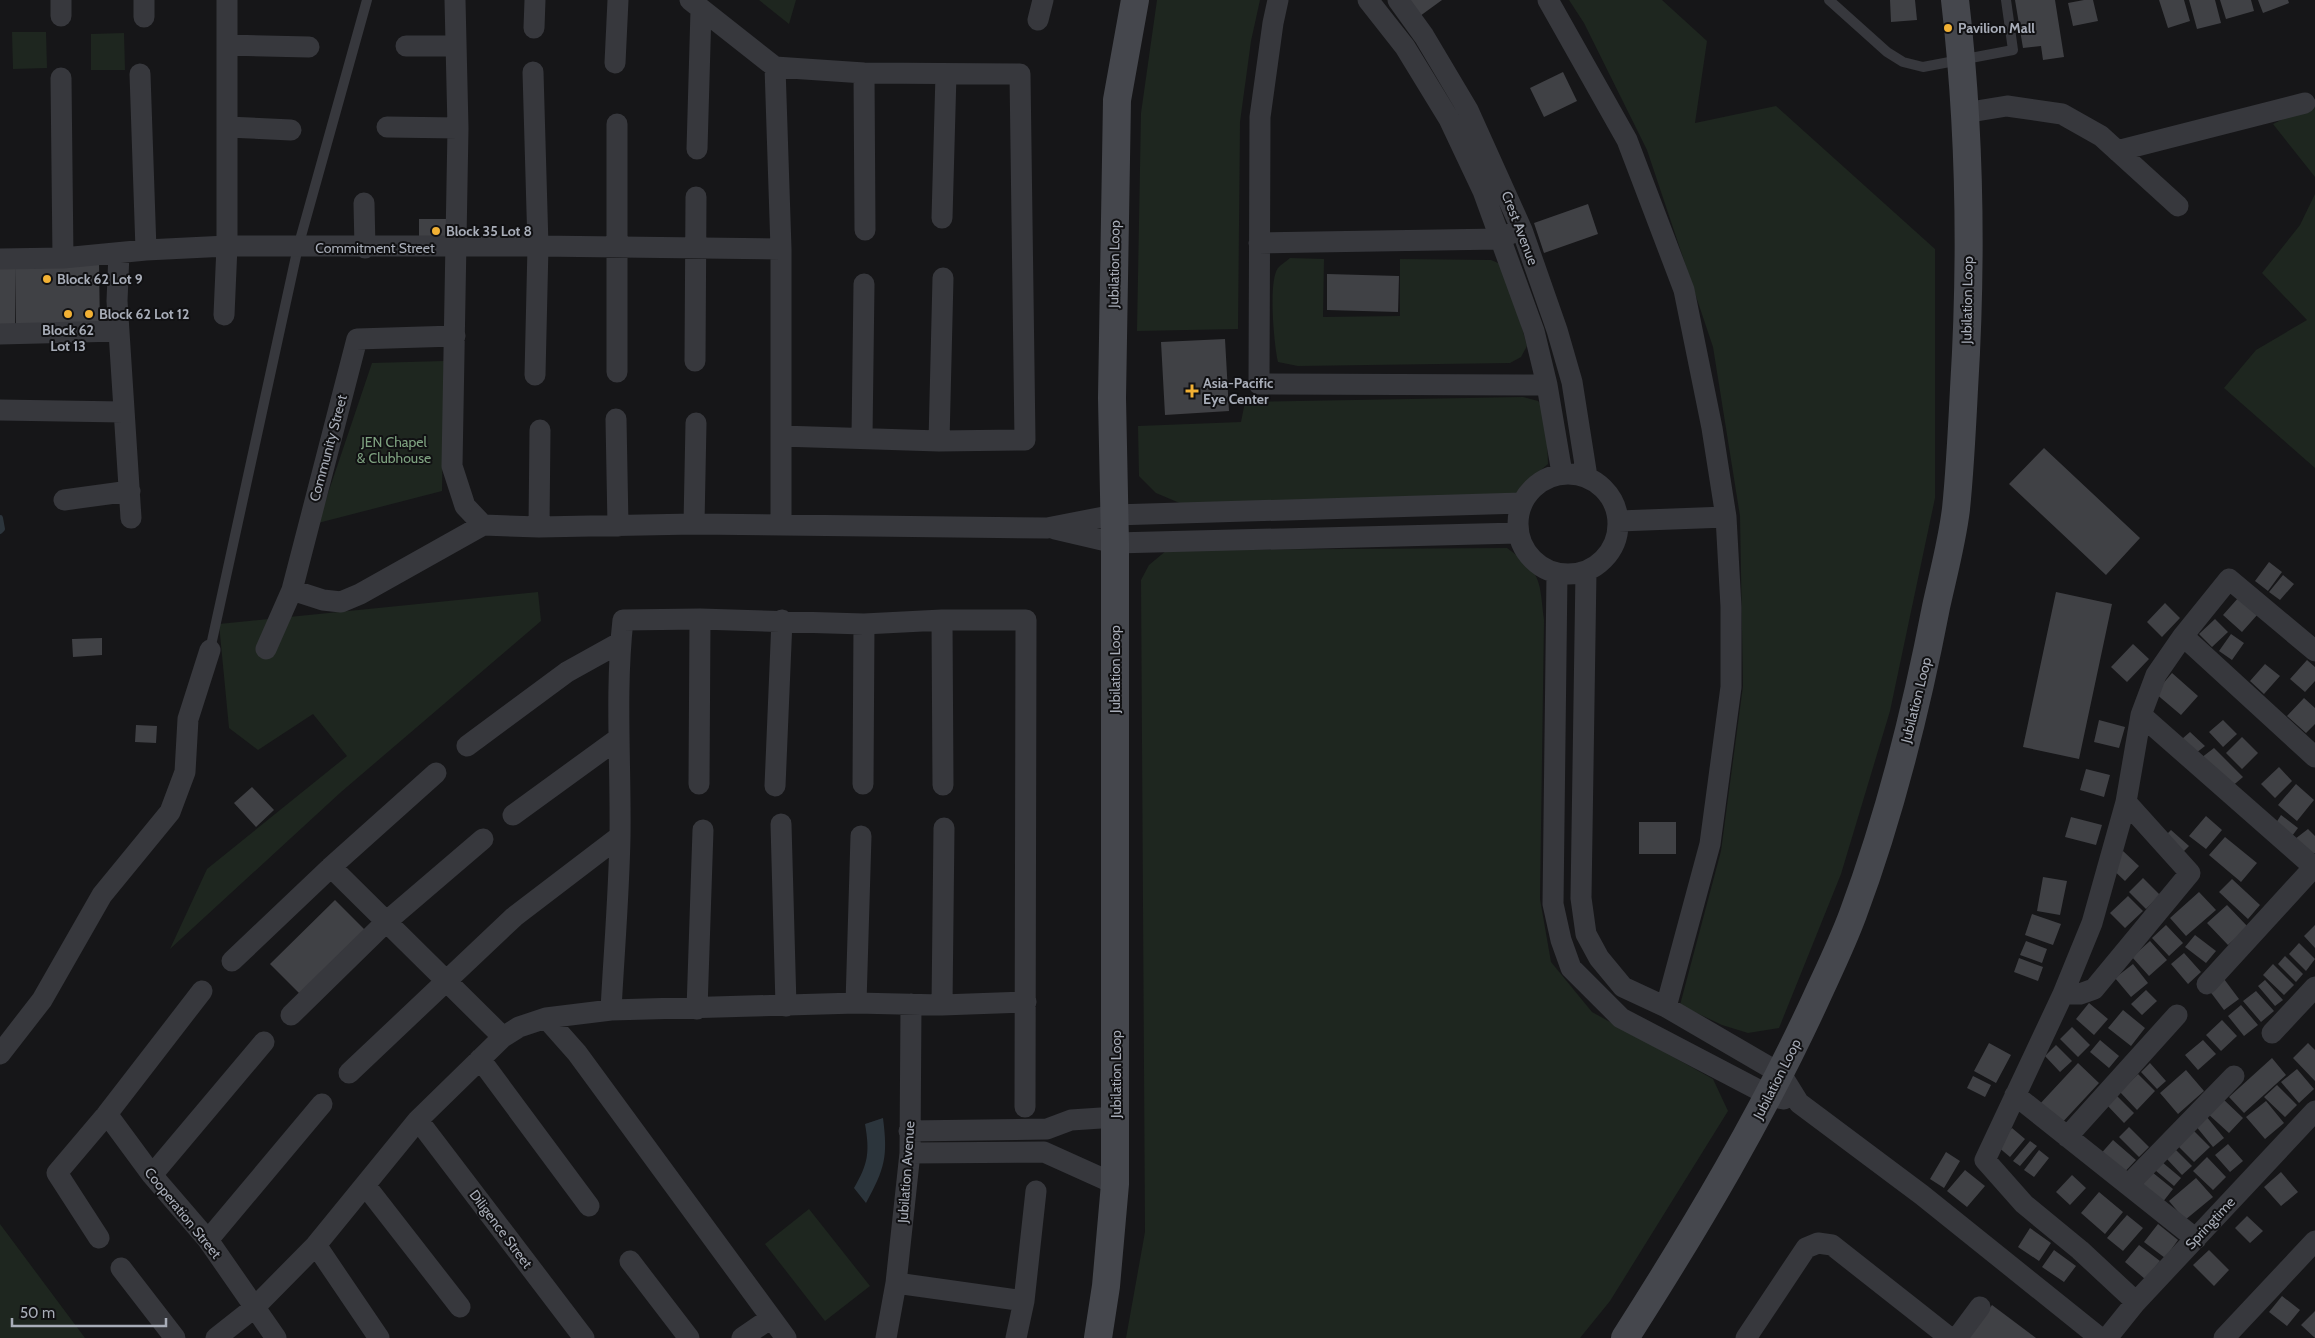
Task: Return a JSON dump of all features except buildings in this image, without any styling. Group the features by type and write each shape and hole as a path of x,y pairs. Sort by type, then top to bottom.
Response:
{"main road":[{"name":"Jubilation Loop","path":"1098,1338 1106,1286 1115,1184 1115,543 1112,398 1117,100 1135,0"},
{"name":"Jubilation Loop","path":"1625,1338 1661,1282 1776,1085 1853,916 1907,740 1922,681 1955,511 1966,350 1969,268 1962,59 1955,0"}],"street":[{"path":"224,315 226,246 226,0"},
{"path":"455,0 458,128 452,466 465,506 482,525"},
{"path":"534,28 535,0"},
{"path":"615,63 618,0"},
{"path":"1278,0 1260,117 1259,384 1548,385"},
{"name":"Crest Avenue","path":"1368,0 1406,47 1449,119 1483,191 1534,331 1548,385 1562,473"},
{"name":"Crest Avenue","path":"1398,0 1424,36 1468,110 1522,230 1557,330 1572,382 1587,477"},
{"path":"1548,0 1627,140 1684,290 1712,428 1726,516 1731,607 1731,687 1710,844 1666,1007"},
{"path":"695,5 775,67 864,73 1020,74 1025,440 939,441 862,437 781,436"},
{"path":"695,5 697,149"},
{"path":"227,45 309,47"},
{"path":"406,46 455,46"},
{"path":"775,67 782,249 781,525"},
{"path":"533,72 538,246 535,375"},
{"path":"864,73 864,230"},
{"path":"140,74 146,250"},
{"path":"942,218 946,74"},
{"path":"61,78 63,258"},
{"path":"2117,151 2304,103"},
{"path":"1964,113 2007,106 2062,114 2101,136 2178,206"},
{"path":"616,124 617,372"},
{"path":"387,127 458,128"},
{"path":"226,128 291,130"},
{"path":"695,361 696,197"},
{"path":"364,203 364,248"},
{"path":"1259,243 1499,239 1522,230"},
{"name":"Commitment Street","path":"0,259 63,258 146,250 226,246 457,248 538,246 782,249"},
{"path":"120,253 117,301 131,518"},
{"path":"939,441 943,278"},
{"path":"862,437 864,284"},
{"path":"0,334 120,331"},
{"name":"Community Street","path":"266,649 292,590 357,339 455,336"},
{"path":"0,410 123,412"},
{"path":"616,419 618,526"},
{"path":"694,524 696,423"},
{"path":"539,527 540,430"},
{"path":"1562,473 1587,477 1600,484 1609,494 1616,507 1619,521 1617,537 1611,551 1600,563 1586,571 1572,574 1557,574 1544,568 1532,559 1522,547 1518,533 1517,517 1522,503 1532,488 1546,478 1562,473"},
{"path":"64,500 130,491"},
{"path":"292,590 323,600 341,602 360,594 482,525 539,527 694,524 1047,528 1114,515 1522,503"},
{"path":"1619,521 1726,516"},
{"path":"1047,528 1115,543 1518,533"},
{"path":"1586,571 1581,898 1586,934 1599,958 1623,987 1666,1007 1776,1085 1922,1196 2100,1338"},
{"path":"1557,574 1554,904 1561,940 1571,968 1621,1018 1776,1085"},
{"path":"2136,1302 2080,1250 2024,1204 1985,1160 2063,994 2092,923 2126,802 2141,715 2156,676 2184,636 2229,579 2315,651"},
{"path":"699,784 700,618"},
{"path":"610,1010 620,836 620,642 623,620 700,618 864,624 942,620 1026,620 1026,1107"},
{"path":"776,786 782,620"},
{"path":"942,620 943,785"},
{"path":"863,784 864,624"},
{"path":"2184,636 2315,757"},
{"path":"467,746 567,672 620,642"},
{"path":"0,1054 42,1000 102,895 170,812 185,772 188,720 210,650"},
{"path":"2141,715 2315,868 2207,984"},
{"path":"513,815 619,738"},
{"path":"232,961 331,867 436,773"},
{"path":"2063,994 2080,994 2094,989 2190,873 2126,802"},
{"path":"781,824 786,1006"},
{"path":"942,1005 944,828"},
{"path":"697,1009 703,830"},
{"path":"349,1073 514,916 620,836"},
{"path":"856,1003 861,836"},
{"path":"291,1015 386,922 483,840"},
{"path":"331,867 503,1037"},
{"path":"2272,1034 2315,988"},
{"path":"98,1238 57,1173 106,1114 202,991"},
{"path":"216,1338 254,1308 316,1244 418,1120 503,1037 519,1027 546,1018 610,1010 856,1003 942,1005 1026,1002"},
{"name":"Jubilation Avenue","path":"886,1338 896,1283 910,1153 912,1004"},
{"path":"2068,1137 2178,1015"},
{"path":"546,1018 577,1053 786,1338"},
{"path":"152,1175 264,1042"},
{"path":"480,1059 589,1206"},
{"path":"2128,1185 2234,1076"},
{"path":"2015,1095 2196,1239"},
{"path":"208,1240 322,1104"},
{"name":"Springtime","path":"2107,1338 2136,1302 2315,1111"},
{"name":"Cooperation Street","path":"106,1114 152,1175 208,1240 276,1338"},
{"path":"910,1131 1047,1129 1071,1120 1116,1117"},
{"name":"Diligence Street","path":"418,1120 584,1338"},
{"path":"1044,1152 1047,1129"},
{"path":"910,1153 1044,1152 1115,1184"},
{"path":"365,1185 460,1307"},
{"path":"1016,1338 1024,1301 1036,1191"},
{"path":"2224,1338 2315,1240"},
{"path":"1746,1338 1806,1248 1818,1243 1832,1245 1950,1338"},
{"path":"316,1244 379,1338"},
{"path":"630,1261 688,1338"},
{"path":"121,1268 175,1338"},
{"path":"896,1283 1024,1301"},
{"path":"1957,1338 1980,1307"},
{"path":"742,1338 771,1318"}],"lane":[{"path":"210,650 298,247 367,0"},
{"path":"1829,0 1887,52 1902,62 1923,68 2013,50 2006,0"}],"green space":[{"path":"759,0 796,0 789,24"},
{"path":"1157,0 1260,0 1251,41 1240,122 1238,329 1137,331 1141,113"},
{"path":"1569,0 1662,0 1707,41 1695,123 1776,106 1935,249 1935,498 1890,711 1841,874 1779,1028 1748,1033 1722,1025 1680,1005 1721,851 1743,686 1740,516 1713,347 1647,150 1584,23"},
{"path":"12,32 46,32 47,68 13,69"},
{"path":"124,33 125,70 91,70 91,34"},
{"path":"2315,103 2315,177 2273,124"},
{"path":"2315,194 2315,468 2224,388 2256,350 2307,320 2262,273 2300,225"},
{"path":"1290,258 1324,259 1323,317 1400,316 1400,259 1491,260 1505,266 1527,346 1521,357 1510,363 1298,366 1278,362 1274,328 1273,286 1278,268"},
{"name":"JEN Chapel & Clubhouse","path":"444,361 442,491 318,523 372,363"},
{"path":"1523,397 1538,401 1546,412 1548,464 1528,481 1517,497 1182,504 1156,493 1139,476 1138,426 1241,422 1245,402"},
{"path":"1507,548 1527,564 1537,578 1544,620 1540,899 1551,962 1592,1012 1713,1079 1728,1111 1610,1301 1580,1338 1126,1338 1145,1232 1141,580 1149,565 1167,550"},
{"path":"538,592 541,621 341,792 170,949 207,869 347,756 313,714 258,750 229,728 219,624"},
{"path":"809,1209 870,1286 825,1321 765,1244"},
{"path":"0,1224 85,1338 0,1338"}],"shaded area":[{"path":"883,1118 884,1162 866,1203 854,1188 867,1158 865,1124"}],"waterway":[{"path":"0,518 2,529 0,531"}],"place":[{"name":"Pavilion Mall","path":"1948,28"},
{"name":"Block 35 Lot 8","path":"436,231"},
{"name":"Block 62 Lot 9","path":"47,279"},
{"name":"Block 62 Lot 13","path":"68,314"},
{"name":"Block 62 Lot 12","path":"89,314"},
{"name":"Asia-Pacific Eye Center","path":"1192,391"}]}
